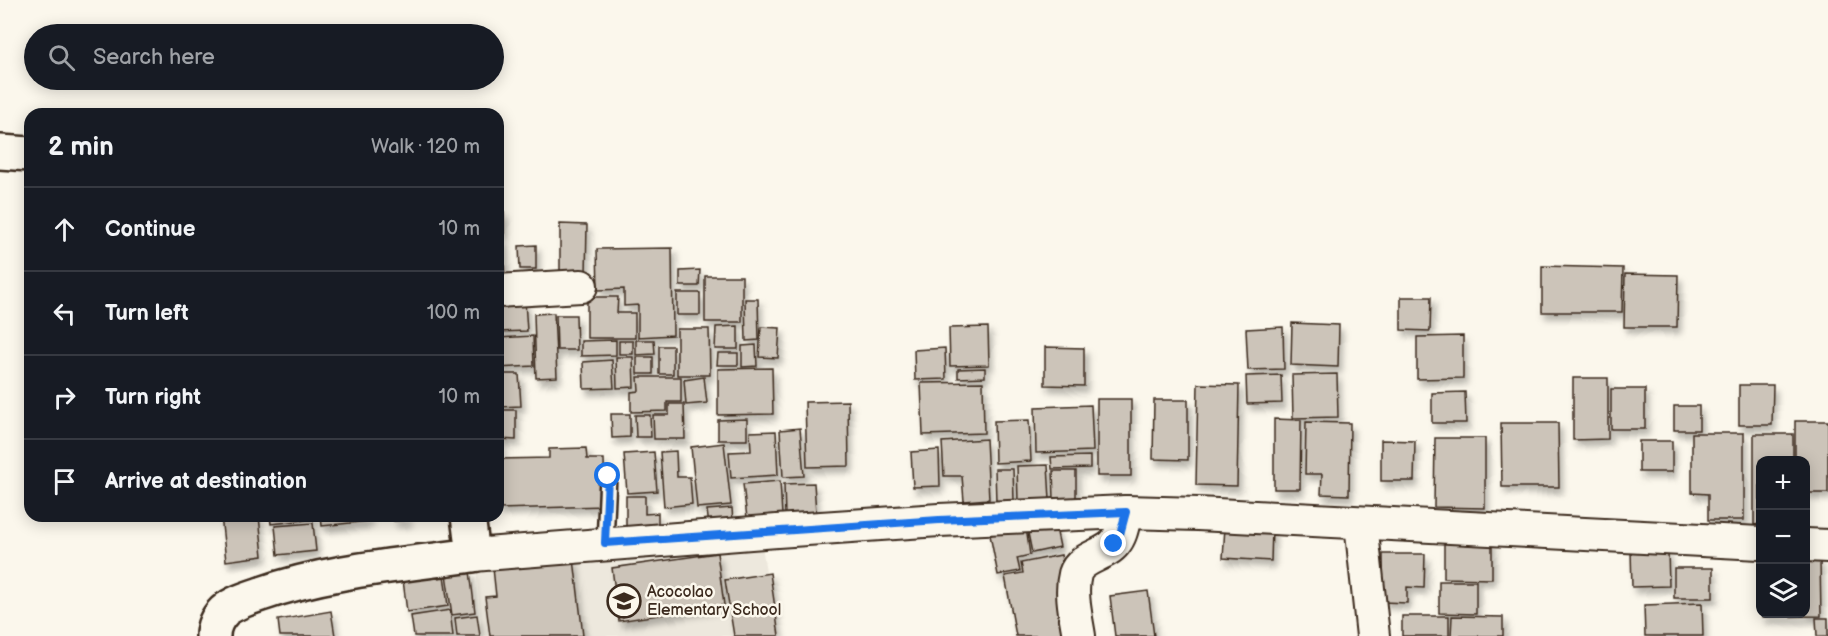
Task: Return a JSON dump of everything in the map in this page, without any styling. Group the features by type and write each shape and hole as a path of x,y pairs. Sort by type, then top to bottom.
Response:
{"street":[{"path":"0,152 24,154"},
{"path":"504,291 581,286"},
{"path":"1079,636 1074,597 1075,574 1078,567 1106,551 1119,538 1126,512"},
{"path":"213,636 218,619 225,610 249,598 338,574 473,555 605,543 904,523 1126,512 1756,543"},
{"path":"469,522 473,555"},
{"path":"1360,523 1373,636"},
{"path":"1810,545 1828,546"}],"lane":[{"path":"605,543 608,476"}],"shaded area":[{"name":"Acocolao Elementary School","path":"762,545 775,636 482,636 476,566"}],"building":[{"path":"560,224 587,225 586,274 560,274"},
{"path":"536,245 536,269 520,269 519,246"},
{"path":"672,248 673,335 638,337 638,305 624,306 624,289 598,290 597,249"},
{"path":"1542,266 1623,268 1622,312 1542,312"},
{"path":"700,270 699,286 680,286 680,271"},
{"path":"1625,274 1678,275 1677,327 1624,327"},
{"path":"705,276 742,276 742,322 705,322"},
{"path":"677,293 700,293 700,315 677,315"},
{"path":"587,297 618,297 617,313 635,313 635,338 587,338"},
{"path":"1401,297 1431,297 1430,331 1401,330"},
{"path":"745,299 758,299 759,340 746,341"},
{"path":"525,301 527,331 504,332 504,302"},
{"path":"554,313 557,377 536,378 534,314"},
{"path":"556,315 576,315 577,350 557,350"},
{"path":"1292,323 1339,325 1338,367 1291,365"},
{"path":"738,326 738,349 715,349 716,327"},
{"path":"761,327 780,328 778,358 759,357"},
{"path":"988,327 989,365 950,366 949,328"},
{"path":"1283,327 1284,369 1248,370 1246,329"},
{"path":"677,329 709,329 710,375 677,375"},
{"path":"533,336 534,366 504,368 504,338"},
{"path":"1463,336 1463,378 1417,379 1417,337"},
{"path":"616,340 616,355 581,356 581,341"},
{"path":"636,340 654,340 655,354 636,355"},
{"path":"619,341 633,341 633,354 619,354"},
{"path":"756,345 757,366 742,367 742,346"},
{"path":"659,346 673,346 673,374 659,374"},
{"path":"1045,347 1084,348 1084,386 1045,385"},
{"path":"945,348 946,379 915,380 914,350"},
{"path":"718,353 738,353 738,365 717,365"},
{"path":"616,357 633,357 634,387 617,388"},
{"path":"637,357 653,357 653,374 637,374"},
{"path":"612,360 614,388 584,389 583,362"},
{"path":"772,368 773,414 718,415 718,369"},
{"path":"985,368 985,377 958,378 958,369"},
{"path":"504,374 519,374 521,406 504,407"},
{"path":"1337,374 1338,417 1293,418 1292,375"},
{"path":"1281,375 1282,403 1247,404 1246,376"},
{"path":"638,377 681,377 681,402 667,402 667,411 631,412 631,392 639,391"},
{"path":"704,377 707,403 686,405 684,380"},
{"path":"1573,378 1608,378 1608,439 1573,440"},
{"path":"983,382 984,433 923,435 921,383"},
{"path":"1198,384 1239,385 1237,486 1196,485"},
{"path":"1739,385 1773,385 1772,425 1739,425"},
{"path":"1611,389 1645,389 1645,429 1611,429"},
{"path":"1465,392 1466,423 1432,423 1432,393"},
{"path":"1097,399 1131,399 1131,476 1097,476"},
{"path":"1154,400 1188,400 1188,460 1153,459"},
{"path":"848,401 849,466 807,467 805,402"},
{"path":"669,404 684,404 685,439 654,439 653,415 669,415"},
{"path":"1091,405 1093,451 1036,453 1035,407"},
{"path":"1674,406 1699,406 1699,430 1674,430"},
{"path":"504,410 516,410 516,440 504,439"},
{"path":"611,414 630,414 630,437 612,438"},
{"path":"635,415 650,415 651,437 636,437"},
{"path":"747,419 747,440 718,440 718,420"},
{"path":"1274,419 1301,420 1300,489 1274,489"},
{"path":"1029,420 1031,461 995,463 994,421"},
{"path":"1795,421 1828,421 1828,493 1810,493 1810,456 1795,456"},
{"path":"1306,422 1350,423 1349,495 1321,494 1322,474 1305,474"},
{"path":"1501,423 1558,423 1559,487 1502,487"},
{"path":"800,428 804,476 783,477 780,430"},
{"path":"776,431 778,475 731,478 729,452 751,451 750,432"},
{"path":"1692,433 1744,433 1744,520 1708,520 1708,494 1692,493"},
{"path":"1754,434 1793,434 1793,456 1756,456 1756,525 1754,525"},
{"path":"1435,438 1485,438 1485,508 1434,507"},
{"path":"986,439 989,499 964,501 962,476 944,476 942,442"},
{"path":"1381,440 1415,441 1414,481 1381,481"},
{"path":"1639,441 1672,441 1672,472 1639,472"},
{"path":"724,443 731,505 697,508 691,447"},
{"path":"586,448 587,459 604,459 605,506 504,509 504,459 549,458 549,449"},
{"path":"939,450 940,486 913,487 911,452"},
{"path":"676,451 677,477 690,477 692,504 664,507 660,452"},
{"path":"654,452 657,491 627,493 624,454"},
{"path":"1090,456 1090,468 1052,469 1051,457"},
{"path":"1048,465 1050,500 1018,501 1017,466"},
{"path":"995,469 1013,469 1014,501 996,502"},
{"path":"1053,471 1076,471 1076,499 1054,499"},
{"path":"780,481 782,515 747,518 743,484"},
{"path":"814,483 816,513 785,515 784,484"},
{"path":"626,496 645,496 645,514 658,513 658,533 626,533"},
{"path":"732,508 733,523 709,526 707,510"},
{"path":"222,522 260,522 263,556 226,561"},
{"path":"322,522 360,522 322,526"},
{"path":"313,523 316,551 278,555 275,526"},
{"path":"1225,527 1272,529 1271,561 1223,558"},
{"path":"1026,528 1030,555 1017,558 1020,571 998,575 990,535"},
{"path":"1056,528 1060,547 1032,553 1028,533"},
{"path":"1444,538 1492,539 1492,579 1444,578"},
{"path":"1631,551 1668,551 1669,586 1632,587"},
{"path":"717,553 724,605 619,621 612,568"},
{"path":"1383,554 1425,554 1424,588 1407,587 1407,603 1383,602"},
{"path":"1061,555 1075,636 1016,636 1005,576 1023,573 1021,563"},
{"path":"574,559 583,636 490,636 485,597 496,596 493,568"},
{"path":"1810,560 1820,560 1821,616 1810,616"},
{"path":"1674,568 1713,568 1713,598 1674,598"},
{"path":"470,571 475,612 452,615 446,574"},
{"path":"770,573 779,636 734,636 725,580"},
{"path":"444,575 448,606 407,612 403,580"},
{"path":"1439,581 1476,581 1476,614 1439,613"},
{"path":"1148,591 1154,636 1115,636 1110,596"},
{"path":"1702,603 1703,636 1645,636 1644,605"},
{"path":"450,610 453,636 414,636 411,616"},
{"path":"331,611 335,636 280,636 278,620"},
{"path":"477,615 480,636 457,636 455,618"},
{"path":"1402,616 1449,616 1449,636 1402,636"},
{"path":"1452,616 1503,617 1503,636 1451,636"},
{"path":"1816,618 1828,618 1828,636 1817,636"}],"place":[{"name":"Acocolao Elementary School","path":"624,601"}],"route":[{"path":"608,476 605,543 939,520 1126,512 1119,538 1114,544"}]}
